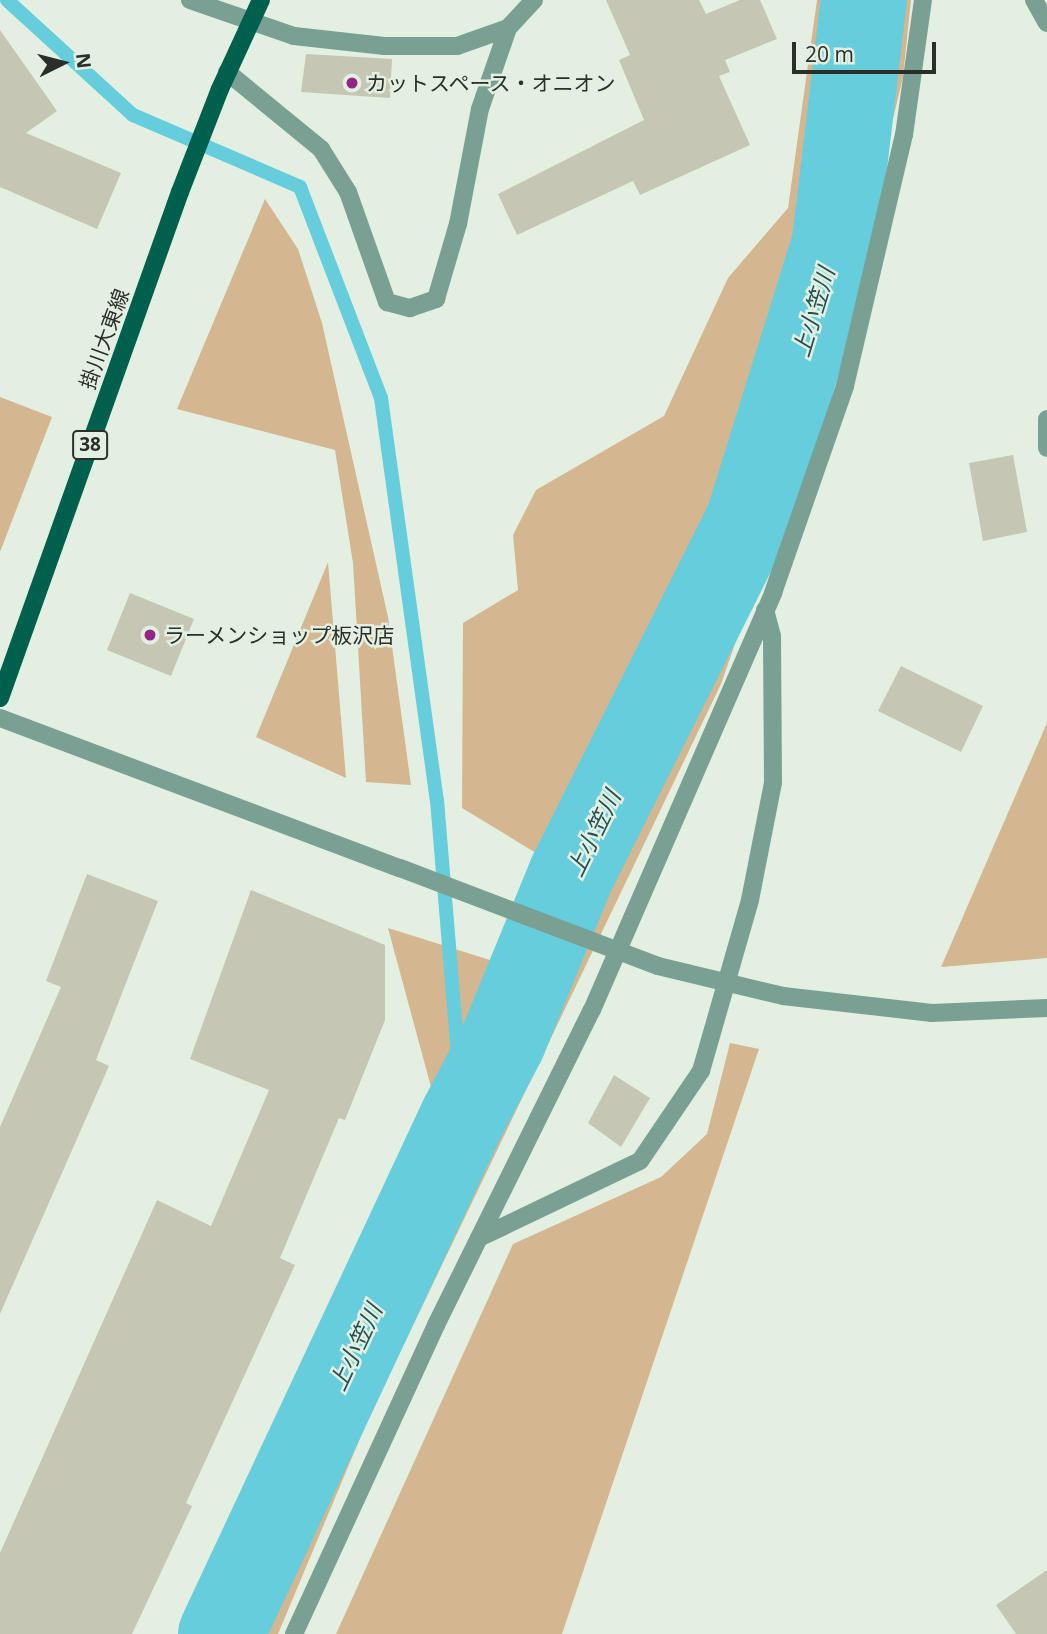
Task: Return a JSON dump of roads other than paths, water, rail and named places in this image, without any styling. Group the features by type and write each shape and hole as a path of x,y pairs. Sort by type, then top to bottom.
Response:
{"main road":[{"name":"掛川大東線","path":"0,698 180,192 227,72 261,0"}],"street":[{"path":"190,0 294,36 384,46 457,46 508,28"},
{"path":"227,72 321,149 348,192 387,302 410,308 436,299 458,224 480,108 508,28 534,0"},
{"path":"294,1634 479,1238 592,1010 765,610 845,386 904,135 923,0"},
{"path":"1034,0 1047,23"},
{"path":"1047,419 1047,448"},
{"path":"479,1238 640,1161 701,1071 750,900 773,783 772,636 765,610"},
{"path":"0,718 658,966 783,996 932,1013 1047,1008"}],"waterway":[{"path":"7,0 133,115 300,187 381,398 437,800 463,1117"},
{"name":"上小笠川","path":"221,1634 463,1117 503,1041 571,875 748,522 835,242 864,0"}],"place":[{"name":"カットスペース・オニオン","path":"352,83"},
{"name":"ラーメンショップ板沢店","path":"150,635"}]}
